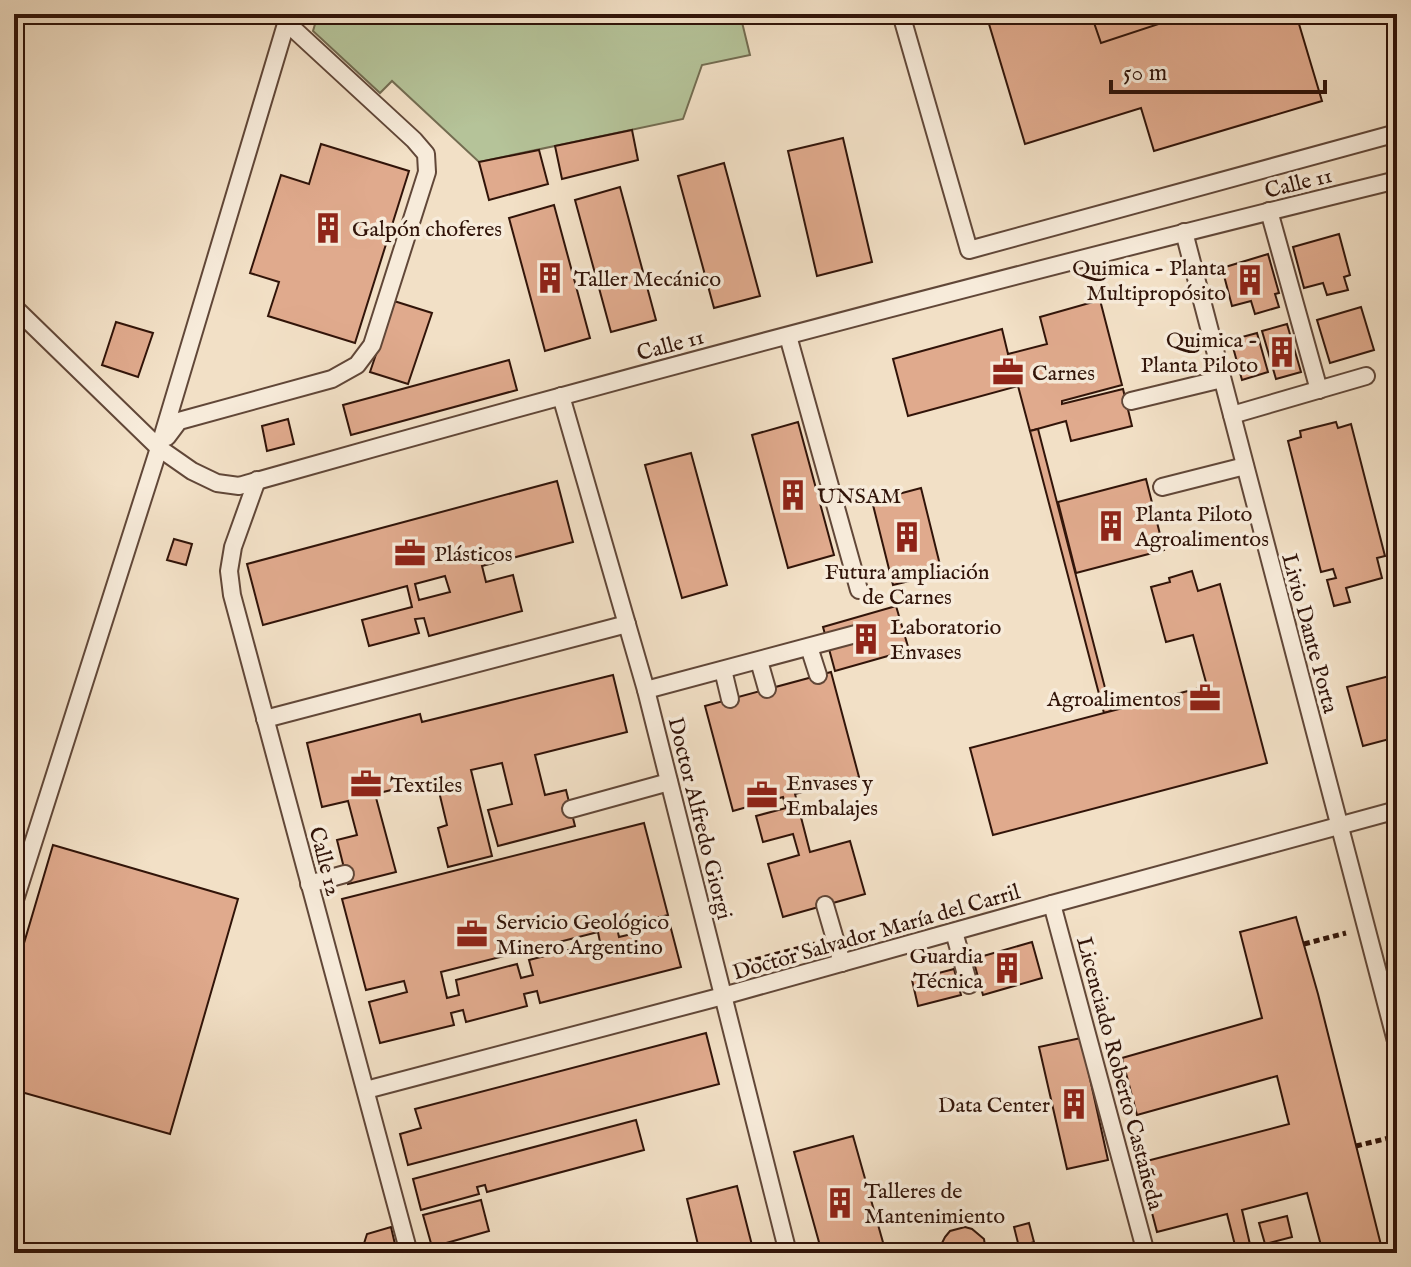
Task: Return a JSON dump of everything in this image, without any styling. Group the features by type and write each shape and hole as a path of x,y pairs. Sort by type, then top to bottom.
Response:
{"lane":[{"path":"901,14 969,250 1397,133"},
{"path":"14,903 159,448 288,18 414,140 426,154 427,172 372,345 357,365 332,379 179,421 159,448"},
{"name":"Calle 11","path":"14,307 159,448 192,471 217,483 239,486 788,336 1184,232 1397,180"},
{"path":"1269,211 1319,390"},
{"name":"Livio Dante Porta","path":"1184,232 1397,1045"},
{"path":"788,336 859,590"},
{"path":"1232,415 1366,376"},
{"path":"1131,401 1222,379"},
{"name":"Doctor Alfredo Giorgi","path":"561,396 646,690 788,1253"},
{"path":"1162,487 1245,466"},
{"name":"Calle 12","path":"257,480 233,547 229,571 232,595 409,1253"},
{"path":"265,719 627,624"},
{"path":"646,690 867,631"},
{"path":"809,647 818,675"},
{"path":"759,661 767,689"},
{"path":"723,670 730,699"},
{"path":"571,809 669,782"},
{"name":"Doctor Salvador María del Carril","path":"366,1090 723,996 1397,810"},
{"path":"309,884 345,874"},
{"name":"Licenciado Roberto Castañeda","path":"1052,904 1146,1253"},
{"path":"825,905 842,963"},
{"path":"954,932 969,985"}],"path":[{"path":"1304,944 1366,928"},
{"path":"1356,1146 1397,1136"}],"green space":[{"path":"318,14 740,14 750,55 702,65 683,119 479,162 392,81 380,93 313,31"}],"building":[{"path":"986,14 1296,14 1322,101 1154,151 1141,108 1025,144"},
{"path":"1091,14 1182,14 1183,16 1101,43"},
{"path":"632,130 638,160 562,179 555,146"},
{"path":"843,138 872,262 817,276 788,151"},
{"name":"Galpón choferes","path":"321,144 409,171 355,343 268,316 279,282 250,273 281,175 309,184"},
{"path":"539,150 548,184 489,200 479,162"},
{"path":"724,163 760,296 714,308 678,176"},
{"path":"620,187 656,320 611,332 575,200"},
{"name":"Taller Mecánico","path":"554,205 590,338 545,351 509,218"},
{"path":"1339,234 1350,275 1344,277 1348,290 1327,295 1323,283 1304,288 1293,247"},
{"name":"Quimica - Planta Multipropósito","path":"1268,254 1279,293 1275,294 1279,307 1255,314 1251,301 1232,306 1222,268"},
{"name":"Carnes","path":"1100,300 1122,385 1062,401 1062,404 1123,389 1132,426 1071,441 1066,421 1030,431 1018,386 908,416 893,359 1002,329 1008,354 1047,344 1040,317"},
{"path":"394,301 432,313 408,384 370,372"},
{"path":"1361,307 1374,350 1330,363 1317,320"},
{"path":"116,322 153,333 138,377 102,365"},
{"name":"Quimica - Planta Piloto","path":"1287,324 1301,372 1276,379 1262,331"},
{"path":"1257,333 1268,372 1242,380 1231,340"},
{"path":"509,360 517,390 351,435 343,405"},
{"path":"288,419 294,444 267,451 262,426"},
{"name":"UNSAM","path":"798,422 834,555 788,568 752,435"},
{"path":"1336,422 1338,428 1351,424 1385,556 1377,558 1382,578 1346,588 1350,602 1334,606 1327,580 1336,578 1333,569 1321,572 1288,441 1301,437 1300,431"},
{"path":"1038,429 1111,711 1104,713 1030,431"},
{"path":"691,453 727,585 682,598 645,465"},
{"name":"Planta Piloto Agroalimentos","path":"1146,479 1164,550 1076,573 1058,502"},
{"name":"Plásticos","path":"557,481 573,542 482,566 486,582 513,575 522,611 429,636 424,618 415,619 419,633 369,646 362,620 412,607 407,586 263,625 247,564","holes":["445,576 450,592 419,600 415,584"]},
{"name":"Futura ampliación de Carnes","path":"921,488 942,573 893,585 872,501"},
{"path":"174,539 192,544 186,565 167,560"},
{"name":"Agroalimentos","path":"1192,571 1198,591 1220,584 1267,763 993,835 970,748 1207,686 1193,635 1166,642 1151,587"},
{"name":"Laboratorio Envases","path":"896,606 909,650 835,671 823,627"},
{"name":"Envases y Embalajes","path":"831,672 859,777 795,794 810,852 850,841 865,894 783,917 768,864 799,855 793,834 763,842 756,816 786,808 783,797 733,811 705,706"},
{"path":"1397,674 1397,737 1363,746 1347,687"},
{"name":"Textiles","path":"613,675 627,732 535,755 545,795 566,790 575,826 498,846 488,810 512,804 502,763 471,770 492,856 448,867 438,828 447,825 436,779 375,794 396,872 348,884 337,840 357,835 348,801 322,807 307,743 420,714 422,722"},
{"name":"Servicio Geológico Minero Argentino","path":"644,823 668,915 617,928 619,937 670,925 681,967 540,1003 537,991 524,994 527,1006 466,1022 463,1010 451,1013 454,1025 380,1043 369,1002 407,992 404,981 366,990 342,899","holes":["598,932 600,942 529,960 533,975 521,978 517,964 456,980 459,995 447,998 441,972"]},
{"path":"53,845 238,899 170,1134 14,1090 14,977"},
{"path":"1296,917 1383,1253 1323,1253 1307,1193 1242,1210 1252,1253 1237,1253 1227,1214 1157,1232 1139,1163 1289,1124 1277,1076 1137,1115 1122,1058 1262,1018 1240,932"},
{"name":"Guardia Técnica","path":"1032,942 1042,978 983,995 973,959"},
{"path":"954,969 961,995 918,1006 912,980"},
{"path":"706,1033 719,1084 408,1165 400,1134 421,1128 415,1109"},
{"name":"Data Center","path":"1081,1038 1108,1160 1067,1169 1039,1047"},
{"path":"636,1120 644,1150 487,1192 485,1185 477,1187 479,1194 421,1210 413,1179"},
{"name":"Talleres de Mantenimiento","path":"853,1136 886,1253 822,1253 794,1152"},
{"path":"737,1186 754,1253 700,1253 687,1199"},
{"path":"481,1200 489,1231 432,1247 423,1215"},
{"path":"1287,1216 1292,1237 1265,1244 1259,1223"},
{"path":"1029,1223 1034,1242 1019,1247 1014,1227"},
{"path":"391,1227 397,1253 361,1253 367,1234"},
{"path":"965,1227 984,1239 986,1253 942,1253 942,1243 950,1231"}],"place":[{"name":"Galpón choferes","path":"328,228"},
{"name":"Taller Mecánico","path":"550,278"},
{"name":"Quimica - Planta Multipropósito","path":"1250,280"},
{"name":"Quimica - Planta Piloto","path":"1282,352"},
{"name":"Carnes","path":"1008,372"},
{"name":"UNSAM","path":"793,495"},
{"name":"Planta Piloto Agroalimentos","path":"1111,526"},
{"name":"Futura ampliación de Carnes","path":"907,537"},
{"name":"Plásticos","path":"410,553"},
{"name":"Laboratorio Envases","path":"866,639"},
{"name":"Agroalimentos","path":"1205,698"},
{"name":"Textiles","path":"366,784"},
{"name":"Envases y Embalajes","path":"762,795"},
{"name":"Servicio Geológico Minero Argentino","path":"472,934"},
{"name":"Guardia Técnica","path":"1007,968"},
{"name":"Data Center","path":"1074,1104"},
{"name":"Talleres de Mantenimiento","path":"840,1203"}]}
